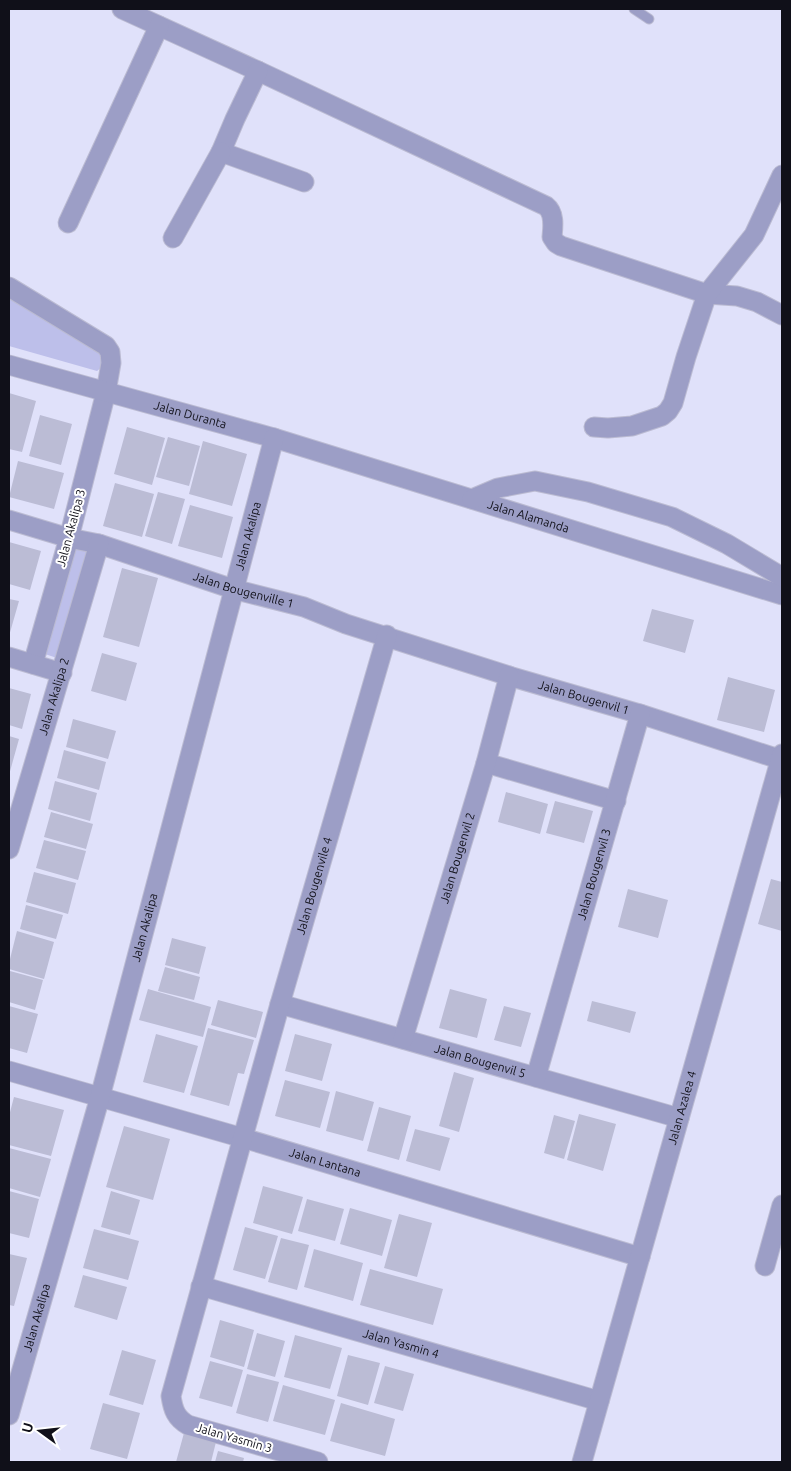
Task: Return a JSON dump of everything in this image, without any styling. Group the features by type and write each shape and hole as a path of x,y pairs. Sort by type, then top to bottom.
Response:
{"street":[{"path":"122,9 546,206 550,209 552,215 552,237 561,246 707,294 737,296 757,302 782,315"},
{"path":"68,223 159,26"},
{"path":"173,238 221,152 258,71"},
{"path":"221,152 304,182"},
{"path":"594,427 632,426 662,416 668,410 673,403 707,294 754,235 782,177"},
{"name":"Jalan Akalipa 3","path":"9,287 106,346 110,352 111,363 106,392 69,538 33,664"},
{"name":"Jalan Duranta","path":"9,365 274,438"},
{"name":"Jalan Alamanda","path":"274,438 782,595"},
{"name":"Jalan Akalipa","path":"9,1415 100,1097 274,438"},
{"path":"472,499 498,488 535,481 588,492 672,516 727,544 782,577"},
{"name":"Jalan Bougenville 1","path":"9,520 69,538 100,544 233,589 304,608 346,624 387,635"},
{"name":"Jalan Akalipa 2","path":"9,849 15,803 62,673 100,544"},
{"name":"Jalan Bougenvil 1","path":"387,635 509,676 782,758"},
{"name":"Jalan Bougenvile 4","path":"179,1420 173,1408 171,1396 280,1004 387,635"},
{"path":"9,657 62,673"},
{"name":"Jalan Bougenvil 2","path":"403,1039 486,763 509,676"},
{"name":"Jalan Bougenvil 3","path":"536,1077 640,714"},
{"name":"Jalan Azalea 4","path":"582,1462 782,758"},
{"path":"486,763 616,801"},
{"name":"Jalan Bougenvil 5","path":"280,1004 679,1118"},
{"name":"Jalan Lantana","path":"9,1072 243,1138 640,1257"},
{"path":"765,1266 782,1205"},
{"name":"Jalan Yasmin 4","path":"201,1286 599,1401"},
{"name":"Jalan Yasmin 3","path":"179,1420 198,1429 318,1462"}],"lane":[{"path":"634,9 649,19"}],"shaded area":[{"path":"9,288 106,347 103,366 97,371 9,346"},
{"path":"77,541 89,545 57,658 45,654"}],"building":[{"path":"9,393 36,401 22,452 9,449"},
{"path":"40,415 72,424 61,465 29,456"},
{"path":"127,427 165,438 152,485 114,474"},
{"path":"168,437 200,446 189,486 156,477"},
{"path":"203,441 247,454 232,506 189,494"},
{"path":"18,461 64,473 54,509 9,497"},
{"path":"115,483 154,494 142,537 103,526"},
{"path":"158,492 185,499 172,544 145,536"},
{"path":"190,505 233,517 222,558 178,546"},
{"path":"9,542 41,551 30,590 9,584"},
{"path":"122,568 158,578 139,647 103,637"},
{"path":"9,599 19,601 9,636"},
{"path":"652,609 694,620 685,653 643,641"},
{"path":"102,653 137,663 126,701 91,691"},
{"path":"728,677 775,690 764,732 717,720"},
{"path":"9,688 31,694 22,729 9,725"},
{"path":"73,719 116,731 108,759 66,747"},
{"path":"9,736 19,739 9,775"},
{"path":"64,750 106,762 99,790 57,778"},
{"path":"55,781 97,793 90,821 48,809"},
{"path":"506,792 548,804 540,834 498,822"},
{"path":"555,801 593,811 584,843 546,833"},
{"path":"51,812 93,824 86,849 44,837"},
{"path":"44,840 86,851 78,880 36,868"},
{"path":"34,872 76,883 68,914 26,902"},
{"path":"771,879 782,882 782,931 758,924"},
{"path":"628,889 668,900 658,938 618,927"},
{"path":"26,905 63,915 56,939 20,929"},
{"path":"17,931 54,942 44,979 9,969"},
{"path":"172,938 206,947 199,974 165,965"},
{"path":"165,967 200,977 194,1000 158,991"},
{"path":"10,971 43,980 35,1010 9,1002"},
{"path":"148,989 211,1007 203,1037 139,1020"},
{"path":"450,989 487,999 477,1038 439,1028"},
{"path":"218,1000 263,1012 256,1038 211,1025"},
{"path":"592,1001 636,1012 630,1033 587,1021"},
{"path":"9,1006 38,1014 27,1053 9,1048"},
{"path":"504,1006 531,1013 521,1047 494,1040"},
{"path":"208,1028 254,1040 244,1074 238,1073 229,1106 190,1095"},
{"path":"156,1034 198,1046 184,1093 143,1082"},
{"path":"295,1034 332,1044 322,1081 285,1071"},
{"path":"454,1072 474,1078 459,1132 439,1126"},
{"path":"285,1080 330,1092 320,1128 275,1116"},
{"path":"336,1091 374,1102 363,1141 326,1131"},
{"path":"14,1097 64,1110 51,1156 9,1145 9,1116"},
{"path":"379,1107 411,1116 399,1160 367,1151"},
{"path":"579,1114 616,1124 603,1171 567,1160"},
{"path":"554,1115 575,1121 564,1159 544,1153"},
{"path":"124,1126 170,1139 153,1200 106,1187"},
{"path":"415,1129 450,1138 440,1171 406,1161"},
{"path":"9,1148 51,1159 40,1197 9,1188"},
{"path":"263,1186 303,1197 292,1234 253,1223"},
{"path":"9,1191 39,1199 29,1238 9,1233"},
{"path":"111,1191 140,1200 130,1235 101,1227"},
{"path":"307,1199 344,1209 335,1241 298,1231"},
{"path":"350,1208 392,1220 382,1256 340,1244"},
{"path":"399,1214 432,1223 417,1277 384,1268"},
{"path":"245,1227 278,1236 265,1279 233,1270"},
{"path":"94,1229 139,1241 128,1280 83,1268"},
{"path":"281,1238 309,1245 297,1290 268,1282"},
{"path":"314,1249 363,1263 353,1301 304,1287"},
{"path":"9,1254 27,1258 14,1306 9,1305"},
{"path":"370,1269 443,1289 433,1325 360,1305"},
{"path":"83,1275 127,1287 117,1320 74,1307"},
{"path":"220,1320 254,1330 244,1367 210,1357"},
{"path":"257,1333 285,1341 275,1377 247,1369"},
{"path":"295,1335 342,1348 330,1389 284,1377"},
{"path":"122,1350 156,1360 143,1405 109,1395"},
{"path":"348,1355 380,1363 368,1405 337,1396"},
{"path":"210,1361 243,1370 232,1407 199,1398"},
{"path":"385,1366 414,1374 403,1411 374,1403"},
{"path":"247,1374 279,1382 268,1422 236,1413"},
{"path":"283,1385 335,1400 325,1435 273,1421"},
{"path":"103,1403 140,1413 127,1459 90,1449"},
{"path":"341,1403 395,1419 385,1456 330,1441"},
{"path":"184,1433 216,1442 211,1462 176,1462"},
{"path":"218,1451 244,1458 243,1462 215,1462"}]}
